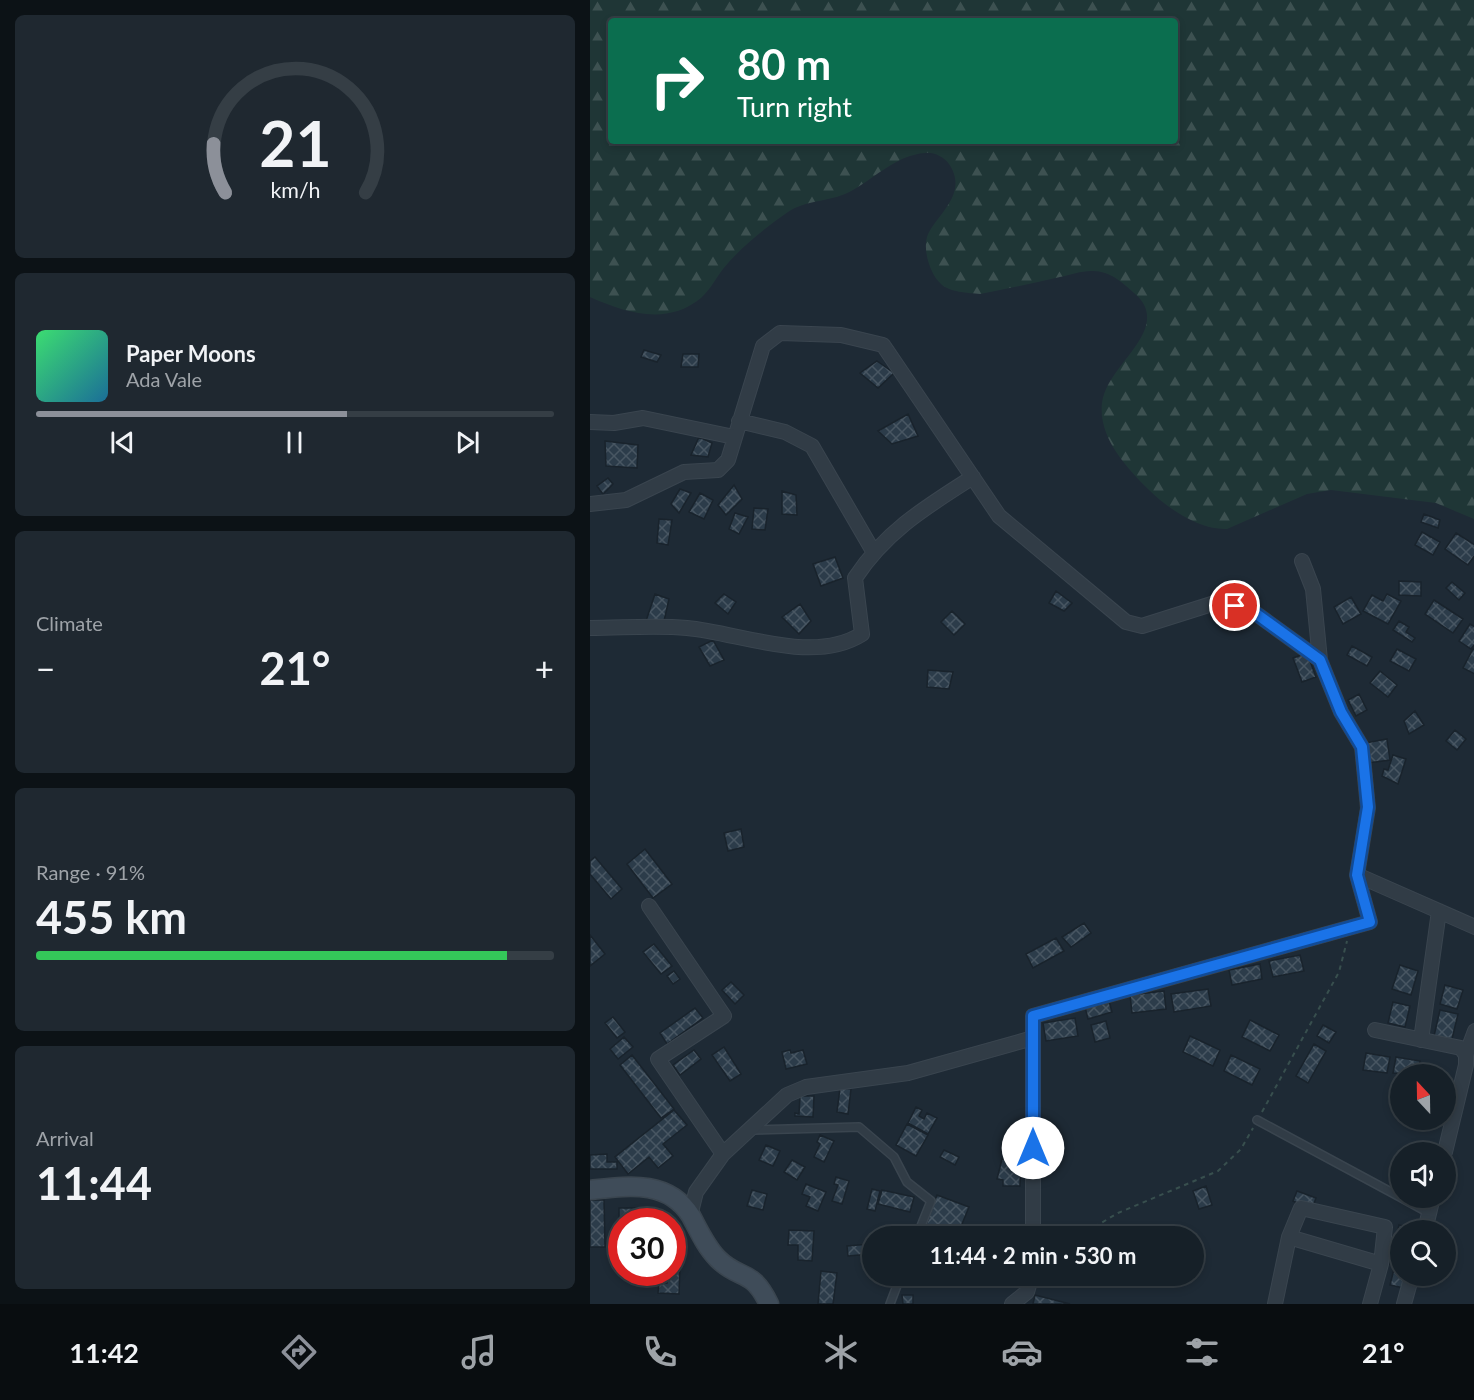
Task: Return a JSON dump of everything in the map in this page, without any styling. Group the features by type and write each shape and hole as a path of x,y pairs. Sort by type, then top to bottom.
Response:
{"street":[{"path":"590,504 626,500 684,472 718,470 728,460 763,346 780,333 841,335 883,345 999,516 1126,622 1142,626 1218,602 1251,610 1320,660"},
{"path":"590,422 614,423 643,418 734,437"},
{"path":"739,421 785,432 812,446 873,551"},
{"path":"590,628 686,628 739,635 799,649 849,643 862,634 855,578 873,551 914,515 973,477"},
{"path":"1033,1226 1033,1016 1370,922 1357,875 1368,807 1362,747 1341,712 1320,660 1313,589 1302,561"},
{"path":"1357,875 1475,927"},
{"path":"649,906 724,1016 658,1059 723,1154"},
{"path":"1421,1040 1439,911"},
{"path":"1375,1030 1462,1048 1466,1055"},
{"path":"1447,1142 1466,1065 1466,1055 1475,1031"},
{"path":"690,1215 696,1192 723,1154 787,1095 806,1087 908,1073 1033,1038"},
{"path":"590,1190 628,1186 662,1190 680,1202 719,1260 753,1279 769,1304"},
{"path":"1275,1304 1289,1238 1301,1208 1385,1227 1381,1264 1370,1304"},
{"path":"1428,1220 1431,1208"},
{"path":"1289,1238 1381,1264"},
{"path":"1012,1304 1027,1292 1029,1286"},
{"path":"1404,1304 1409,1286"}],"lane":[{"path":"1257,1120 1390,1192"},
{"path":"749,1130 859,1127 894,1157 907,1182 931,1202 921,1226"},
{"path":"1421,1208 1430,1213"},
{"path":"890,1304 897,1286"}],"path":[{"path":"1096,1226 1118,1213 1218,1171 1241,1149 1339,972 1347,944 1345,929"}],"green space":[{"path":"590,0 1474,0 1474,519 1436,503 1331,490 1307,494 1227,529 1206,526 1174,510 1148,489 1123,461 1109,439 1102,416 1102,403 1109,383 1135,348 1145,329 1147,314 1141,301 1115,278 1098,271 1079,272 980,294 959,292 944,287 937,280 931,268 926,243 931,229 953,195 955,186 954,175 949,164 942,157 932,153 905,158 846,194 803,205 788,212 745,246 723,269 704,295 688,307 660,314 632,312 590,297"}],"building":[{"path":"644,350 661,355 657,362 641,357"},
{"path":"683,354 699,354 698,367 681,367"},
{"path":"877,361 894,373 878,388 860,373"},
{"path":"908,414 918,436 892,444 878,431"},
{"path":"699,437 712,443 708,457 691,455"},
{"path":"605,441 638,445 637,468 606,466"},
{"path":"608,478 613,484 603,494 597,486"},
{"path":"734,485 742,499 726,515 718,505"},
{"path":"680,489 691,493 679,513 671,504"},
{"path":"782,491 796,495 797,515 782,514"},
{"path":"700,493 713,500 704,519 689,512"},
{"path":"754,508 768,509 765,530 752,529"},
{"path":"735,513 748,517 739,534 729,529"},
{"path":"1424,514 1440,520 1438,528 1421,522"},
{"path":"659,519 672,520 668,545 657,543"},
{"path":"1422,532 1440,542 1433,555 1415,545"},
{"path":"1456,533 1475,545 1475,555 1468,565 1445,549"},
{"path":"835,557 843,578 821,586 813,564"},
{"path":"1399,581 1421,582 1421,596 1399,595"},
{"path":"1452,582 1465,593 1459,600 1446,588"},
{"path":"1056,591 1072,603 1064,611 1049,603"},
{"path":"655,594 669,599 664,621 646,621"},
{"path":"724,594 736,602 728,614 715,603"},
{"path":"1387,594 1401,601 1388,624 1363,611 1372,595 1383,601"},
{"path":"1351,597 1361,614 1343,624 1334,607"},
{"path":"1434,600 1463,619 1453,633 1425,614"},
{"path":"800,604 811,621 799,634 782,617"},
{"path":"952,611 965,624 954,635 941,622"},
{"path":"1399,621 1409,627 1406,632 1415,638 1412,642 1393,630"},
{"path":"1470,624 1475,627 1475,644 1471,649 1459,641"},
{"path":"713,640 724,660 710,666 699,647"},
{"path":"1352,646 1372,657 1367,666 1347,655"},
{"path":"1397,649 1416,659 1409,671 1390,661"},
{"path":"1473,649 1475,650 1475,674 1463,668"},
{"path":"1307,653 1316,677 1302,682 1293,658"},
{"path":"928,670 953,672 949,689 927,687"},
{"path":"1380,671 1397,685 1388,697 1370,683"},
{"path":"1359,694 1367,710 1356,716 1348,700"},
{"path":"1415,711 1424,725 1409,734 1404,721"},
{"path":"1455,730 1466,739 1457,750 1446,741"},
{"path":"1387,739 1390,760 1368,763 1365,743"},
{"path":"1393,755 1406,759 1398,784 1382,776 1384,769 1388,770"},
{"path":"741,829 744,847 728,851 724,833"},
{"path":"645,849 672,884 653,898 627,864"},
{"path":"595,857 622,889 611,899 590,874 590,861"},
{"path":"1084,923 1091,933 1071,947 1062,937"},
{"path":"590,935 605,954 590,966"},
{"path":"1056,938 1064,951 1033,968 1026,954"},
{"path":"654,944 672,966 661,974 643,952"},
{"path":"1300,955 1304,971 1273,977 1269,961"},
{"path":"1260,964 1262,979 1232,985 1229,970"},
{"path":"1400,965 1418,971 1411,995 1392,989"},
{"path":"674,971 680,979 673,984 667,976"},
{"path":"731,982 744,995 735,1004 722,990"},
{"path":"1445,985 1463,990 1457,1009 1440,1004"},
{"path":"1208,989 1211,1006 1174,1012 1171,994"},
{"path":"1164,991 1166,1009 1132,1013 1130,995"},
{"path":"1109,1001 1112,1012 1088,1019 1085,1007"},
{"path":"1393,1002 1410,1006 1405,1027 1388,1023"},
{"path":"695,1008 703,1018 667,1044 660,1033"},
{"path":"1440,1010 1458,1014 1452,1039 1434,1036"},
{"path":"613,1017 625,1032 617,1038 605,1023"},
{"path":"1075,1018 1078,1036 1046,1041 1043,1023"},
{"path":"1250,1020 1279,1035 1270,1051 1242,1037"},
{"path":"1106,1021 1110,1038 1095,1042 1091,1025"},
{"path":"1323,1025 1336,1032 1329,1043 1317,1036"},
{"path":"1190,1036 1220,1050 1213,1066 1183,1052"},
{"path":"624,1037 633,1047 618,1059 610,1049"},
{"path":"1314,1044 1326,1051 1308,1083 1296,1076"},
{"path":"724,1047 741,1074 730,1081 712,1055"},
{"path":"694,1050 701,1059 680,1075 673,1065"},
{"path":"790,1050 791,1053 803,1050 807,1064 786,1069 782,1052"},
{"path":"1366,1053 1390,1057 1387,1073 1363,1070"},
{"path":"632,1055 674,1109 661,1118 620,1065"},
{"path":"1231,1055 1260,1069 1252,1085 1224,1071"},
{"path":"1396,1057 1420,1061 1420,1064 1395,1064"},
{"path":"840,1088 851,1089 848,1114 837,1112"},
{"path":"800,1096 814,1096 813,1117 795,1116 795,1113 799,1114"},
{"path":"916,1107 922,1110 919,1116 924,1119 927,1113 937,1118 928,1134 908,1123"},
{"path":"674,1110 687,1125 663,1144 673,1156 658,1168 649,1157 628,1174 615,1157"},
{"path":"907,1124 928,1135 916,1156 896,1145"},
{"path":"820,1135 834,1141 824,1162 814,1157 820,1144 817,1142"},
{"path":"766,1145 780,1151 773,1166 759,1160"},
{"path":"944,1150 959,1157 955,1165 940,1157"},
{"path":"607,1154 607,1162 617,1162 617,1169 590,1169 590,1155"},
{"path":"1002,1159 1021,1160 1020,1186 1003,1186 1003,1180 997,1179"},
{"path":"792,1160 805,1167 797,1180 784,1172"},
{"path":"836,1177 849,1181 842,1204 832,1201 838,1185 834,1184"},
{"path":"806,1184 826,1192 818,1211 806,1206 810,1197 802,1194"},
{"path":"1206,1186 1212,1205 1199,1209 1193,1191"},
{"path":"872,1189 880,1191 875,1211 867,1209"},
{"path":"752,1190 767,1194 763,1210 747,1206"},
{"path":"882,1190 914,1197 910,1212 878,1204"},
{"path":"1297,1191 1316,1198 1312,1209 1293,1201"},
{"path":"937,1195 969,1207 961,1226 926,1226"},
{"path":"590,1200 604,1200 605,1247 590,1247"},
{"path":"789,1230 814,1231 812,1261 798,1260 798,1245 788,1245"},
{"path":"862,1245 862,1255 848,1256 847,1246"},
{"path":"821,1271 837,1273 833,1304 818,1304"},
{"path":"659,1286 679,1286 679,1294 658,1293"},
{"path":"902,1295 913,1295 913,1304 903,1304"},
{"path":"1035,1295 1070,1304 1033,1304"}],"route":[{"path":"1033,1148 1033,1016 1370,922 1357,875 1368,807 1363,776 1362,747 1341,712 1320,660 1251,610 1235,606"}]}
